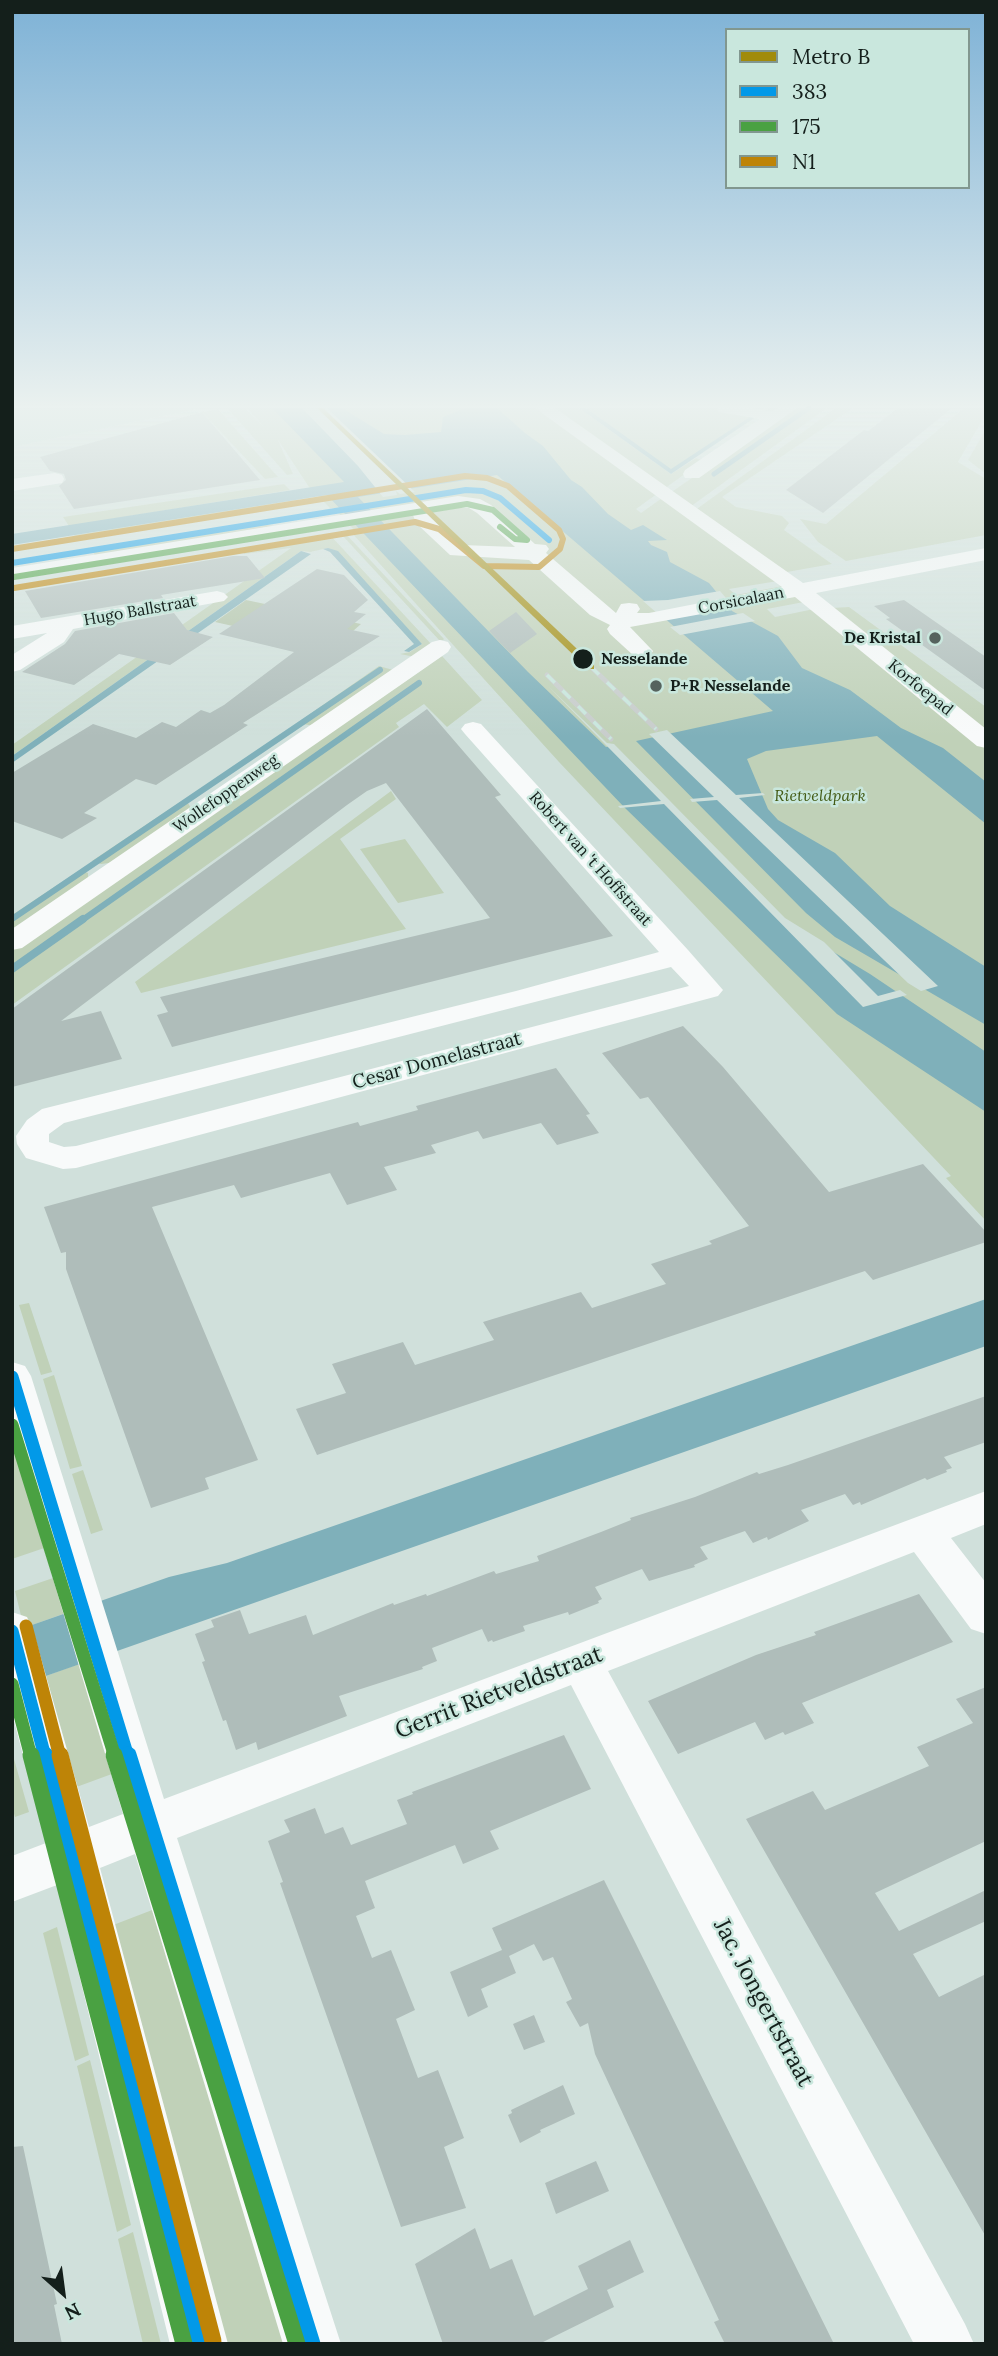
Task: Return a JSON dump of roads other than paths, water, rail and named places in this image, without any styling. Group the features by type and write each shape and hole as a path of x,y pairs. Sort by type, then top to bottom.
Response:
{"street":[{"path":"12,574 319,518"},
{"path":"424,518 457,551 509,553 541,547"},
{"path":"448,518 486,552"},
{"path":"457,518 473,521 509,553"},
{"path":"497,518 612,596 641,612 618,629 642,651"},
{"path":"518,518 541,547"},
{"name":"Korfoepad","path":"698,518 794,586 986,741"},
{"path":"12,563 283,524"},
{"name":"Corsicalaan","path":"641,612 794,586 986,545"},
{"name":"Corsicalaan","path":"855,574 986,554"},
{"name":"Hugo Ballstraat","path":"19,626 62,625 217,597"},
{"name":"Hugo Ballstraat","path":"12,666 61,632 62,625"},
{"name":"Wollefoppenweg","path":"12,942 440,647"},
{"name":"Robert van 't Hoffstraat","path":"472,729 708,990"},
{"name":"Cesar Domelastraat","path":"678,956 523,998 53,1116 38,1127 23,1147 63,1158 76,1157 708,990"},
{"path":"147,1091 166,1132"},
{"path":"15,1396 312,2344"},
{"name":"Gerrit Rietveldstraat","path":"12,1879 986,1507"},
{"path":"922,1531 986,1616"},
{"path":"12,1630 73,1855 198,2344"},
{"name":"Jac. Jongertstraat","path":"581,1662 945,2344"}],"water":[{"path":"114,518 182,518 12,545 12,534"},
{"path":"349,518 378,518 528,672 606,747 611,746 782,921 870,974 986,1052 986,1112 837,1014 624,807"},
{"path":"547,518 614,518 631,530 643,525 667,540 648,541 651,545 667,552 670,562 709,583 732,611 778,636 802,668 850,690 901,728 943,748 986,782 986,824 877,736 766,751 747,759 768,809 778,820 835,853 890,906 986,967 986,1025 835,937 806,913 636,741 773,711"},
{"path":"323,549 338,551 422,644 409,652 404,651 414,644 330,552"},
{"path":"301,551 311,554 12,763 12,756"},
{"path":"986,1299 986,1346 43,1677 12,1632 169,1577 227,1563"}],"waterway":[{"path":"12,919 380,670"},
{"path":"81,921 419,683"},
{"path":"12,969 83,919"}],"railway":[{"path":"591,667 656,729"},
{"path":"547,675 611,739"}],"metro line":[{"name":"B","path":"435,518 591,667"}],"place":[{"name":"De Kristal","path":"935,638"},
{"name":"Nesselande","path":"583,659"},
{"name":"P+R Nesselande","path":"656,686"}],"park label":[{"name":"Rietveldpark","path":"820,796"}]}
